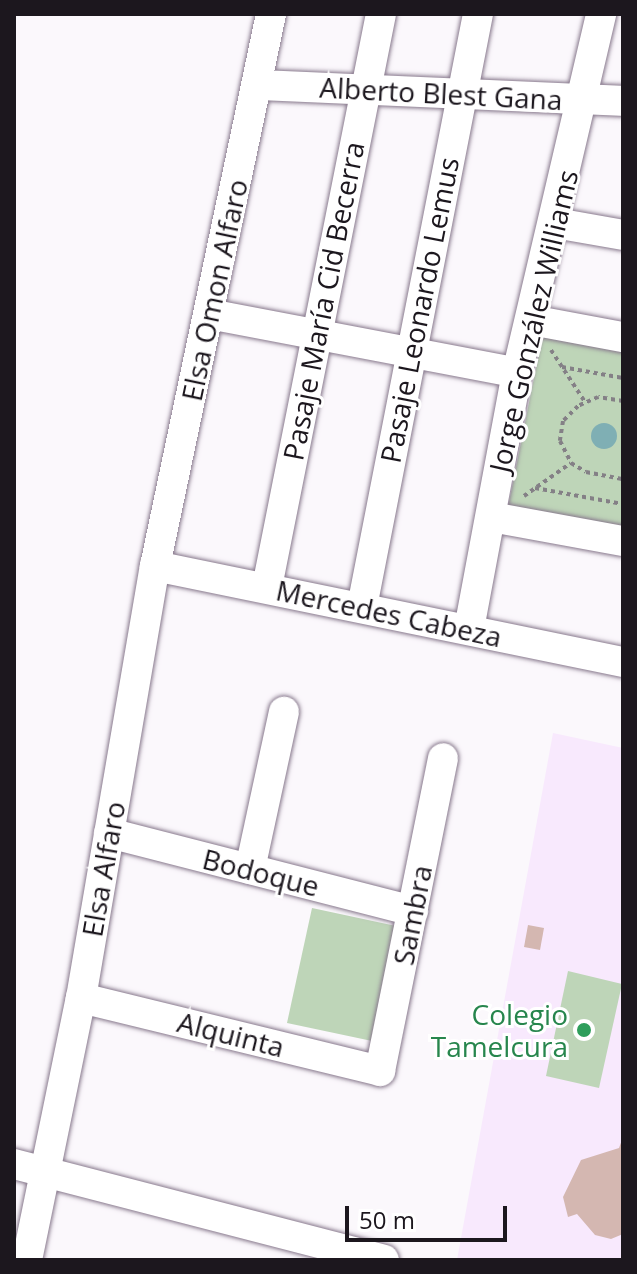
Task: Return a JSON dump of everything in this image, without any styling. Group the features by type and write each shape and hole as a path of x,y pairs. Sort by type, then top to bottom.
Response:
{"street":[{"name":"Elsa Omon Alfaro","path":"155,566 271,14"},
{"name":"Pasaje María Cid Becerra","path":"267,587 381,14"},
{"name":"Pasaje Leonardo Lemus","path":"362,607 478,14"},
{"name":"Jorge González Williams","path":"469,629 517,373 555,223 601,14"},
{"name":"Alberto Blest Gana","path":"258,85 623,101"},
{"path":"555,223 623,235"},
{"path":"209,314 517,373"},
{"path":"531,320 623,337"},
{"path":"491,517 623,541"},
{"name":"Mercedes Cabeza","path":"155,566 623,662"},
{"name":"Elsa Alfaro","path":"45,1172 81,998 155,566"},
{"path":"250,869 284,712"},
{"name":"Sambra","path":"380,1071 443,758"},
{"name":"Bodoque","path":"109,833 413,911"},
{"name":"Alquinta","path":"81,998 380,1071"},
{"path":"14,1164 384,1260"},
{"path":"27,1260 45,1172"}],"path":[{"path":"531,320 585,402"},
{"path":"562,367 623,378"},
{"path":"623,401 598,397 585,402 563,421 560,441 571,463 586,472 623,479"},
{"path":"491,517 571,463"},
{"path":"535,488 623,504"}],"shaded area":[{"name":"Colegio Tamelcura","path":"553,733 623,748 623,1260 457,1260"}],"green space":[{"path":"543,333 623,348 623,529 508,507"},
{"path":"312,908 396,926 372,1041 287,1023"},
{"name":"Colegio Tamelcura","path":"568,971 622,984 599,1088 546,1076"}],"water":[{"path":"604,423 613,427 617,436 613,445 604,449 595,445 591,436 595,427"}],"building":[{"path":"528,925 544,928 540,950 524,947"},
{"path":"623,1137 623,1234 611,1239 595,1235 577,1214 568,1217 563,1197 581,1160 619,1148"}],"place":[{"name":"Colegio Tamelcura","path":"584,1030"}]}
